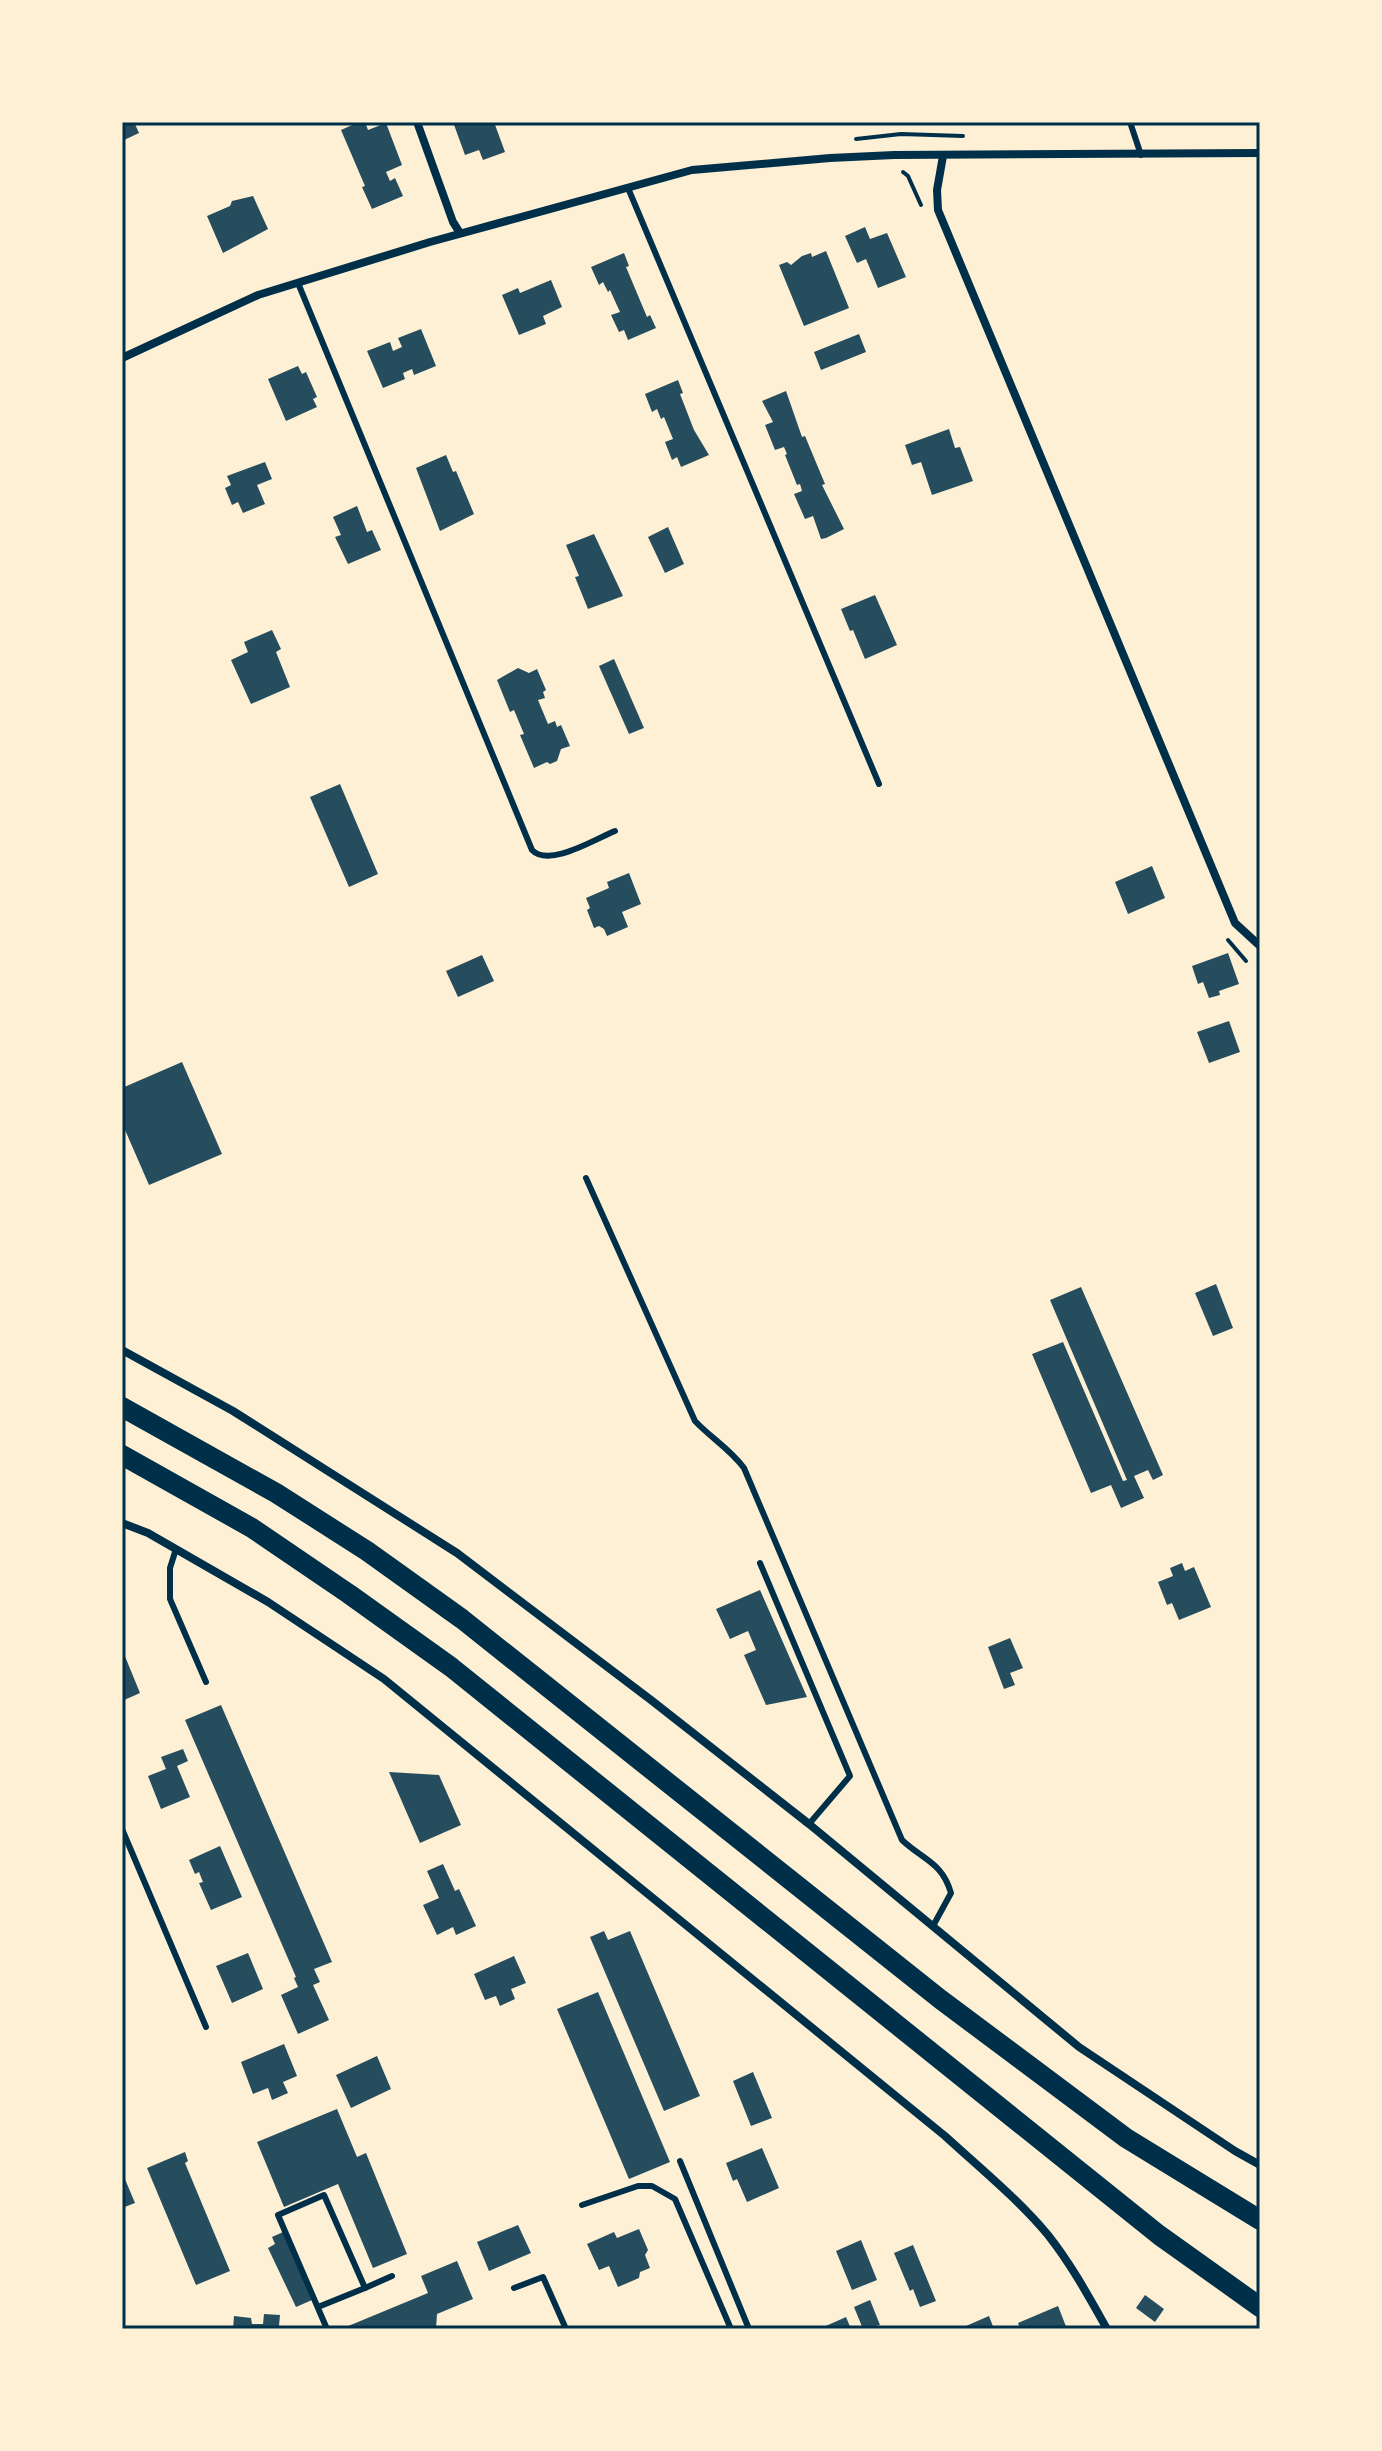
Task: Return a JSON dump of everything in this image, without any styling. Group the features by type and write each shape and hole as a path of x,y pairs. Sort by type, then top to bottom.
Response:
{"main road":[{"path":"122,1407 276,1493 367,1551 462,1619 940,1999 1126,2138 1260,2220"},
{"path":"122,1455 252,1528 451,1667 1159,2235 1260,2307"}],"street":[{"path":"417,122 453,222 460,233"},
{"path":"122,358 228,307 298,283 460,233 692,170 830,158 1052,153 1260,153"},
{"path":"943,156 937,190 938,210 1235,923 1260,946"},
{"path":"122,1350 233,1411 457,1553 809,1824 1079,2047 1260,2165"},
{"path":"122,1523 148,1533 268,1602 384,1679 945,2136 1001,2187 1047,2235 1082,2284 1107,2329"}],"lane":[{"path":"1130,122 1141,155"},
{"path":"628,188 879,784"},
{"path":"298,283 532,850 540,856 554,857 615,831"},
{"path":"1260,965 1260,980"},
{"path":"586,1178 695,1421 730,1449 744,1468 902,1840 938,1867 947,1880 951,1893 933,1926"},
{"path":"176,1549 170,1568 170,1599 206,1682"},
{"path":"760,1563 850,1776 809,1824"},
{"path":"122,1829 206,2027"},
{"path":"680,2161 749,2329"},
{"path":"582,2205 638,2186 652,2186 675,2199 731,2329"},
{"path":"327,2329 278,2215 324,2195 365,2288"},
{"path":"318,2307 392,2276"},
{"path":"514,2288 543,2277 566,2329"}],"path":[{"path":"850,139 901,134 964,136"}],"building":[{"path":"122,122 134,122 139,133 122,141"},
{"path":"365,122 368,130 386,123 402,165 386,172 390,181 395,178 403,196 372,209 341,130"},
{"path":"453,122 494,122 505,152 483,160 479,150 465,155"},
{"path":"253,196 268,229 223,253 207,216 230,206 232,201"},
{"path":"865,227 870,239 887,233 906,277 878,288 866,259 857,263 845,236"},
{"path":"826,251 849,308 804,326 779,265 787,262 791,265 802,256 811,253 812,257"},
{"path":"624,253 629,266 626,267 647,317 650,315 656,328 628,340 624,330 619,332 611,315 620,312 610,290 608,292 603,282 599,285 591,267"},
{"path":"551,280 562,307 543,316 546,324 519,335 502,295 518,288 520,293"},
{"path":"421,329 436,366 414,375 412,369 403,373 405,379 383,388 367,351 390,342 393,351 402,347 398,338"},
{"path":"859,334 866,352 821,370 814,352"},
{"path":"298,366 302,374 306,372 317,397 313,399 317,407 286,421 268,379"},
{"path":"678,380 694,430 709,455 681,467 677,457 672,460 665,442 673,439 664,417 661,419 657,409 652,412 645,394"},
{"path":"786,391 802,437 805,436 825,484 822,485 844,529 826,538 821,539 813,516 805,519 794,494 802,491 800,484 797,485 784,447 775,450 765,425 773,422 762,401"},
{"path":"949,429 955,448 960,447 973,481 932,495 921,462 912,465 905,445"},
{"path":"446,455 474,514 440,531 416,468"},
{"path":"265,462 272,479 257,485 265,504 243,513 238,502 232,505 225,488 231,485 227,476"},
{"path":"357,506 367,532 372,530 381,550 348,564 335,537 341,535 333,517"},
{"path":"668,527 684,564 665,573 648,537"},
{"path":"594,534 623,596 588,609 566,545"},
{"path":"875,595 897,645 865,659 841,609"},
{"path":"272,630 281,649 276,652 290,687 251,704 231,660 248,652 244,642"},
{"path":"614,659 644,728 629,734 599,666"},
{"path":"518,668 529,673 537,669 546,690 543,692 545,698 538,700 548,724 555,721 557,727 561,725 570,746 561,749 557,761 534,768 520,735 524,734 514,710 510,712 497,680"},
{"path":"340,784 378,874 349,887 310,797"},
{"path":"1152,866 1165,898 1128,914 1115,882"},
{"path":"629,873 641,904 622,912 628,927 607,936 604,929 599,926 594,928 586,898 609,888 607,882"},
{"path":"1228,953 1239,984 1209,998 1203,982 1198,984 1192,966"},
{"path":"482,955 494,981 458,997 446,971"},
{"path":"1229,1021 1240,1052 1209,1063 1197,1032"},
{"path":"182,1062 222,1154 149,1185 122,1123 122,1088"},
{"path":"1216,1284 1233,1328 1213,1336 1195,1293"},
{"path":"1081,1287 1163,1475 1153,1480 1148,1470 1134,1476 1144,1498 1121,1508 1111,1485 1091,1493 1032,1354 1063,1342 1123,1481 1127,1480 1050,1300"},
{"path":"1182,1563 1185,1571 1194,1567 1211,1607 1179,1620 1172,1603 1167,1605 1158,1582 1173,1576 1170,1568"},
{"path":"760,1590 807,1697 766,1705 744,1655 756,1650 748,1631 730,1639 716,1609"},
{"path":"1010,1638 1023,1668 1010,1673 1015,1685 1004,1689 988,1647"},
{"path":"122,1649 140,1693 122,1701"},
{"path":"221,1705 332,1962 314,1969 320,1982 313,1985 329,2020 298,2034 281,1995 298,1987 296,1977 185,1720"},
{"path":"183,1749 188,1761 177,1766 190,1797 161,1809 148,1776 166,1769 161,1757"},
{"path":"389,1772 439,1775 461,1825 420,1843"},
{"path":"220,1846 242,1897 211,1910 199,1883 203,1882 199,1872 195,1874 189,1860"},
{"path":"443,1864 476,1926 456,1935 453,1927 437,1935 423,1905 439,1898 427,1871"},
{"path":"604,1931 608,1940 630,1931 700,2096 664,2111 590,1937"},
{"path":"248,1953 263,1989 232,2003 216,1966"},
{"path":"514,1956 526,1983 511,1989 515,1999 500,2006 496,1996 485,2000 474,1974"},
{"path":"598,1992 670,2162 629,2179 557,2009"},
{"path":"284,2044 297,2076 283,2082 288,2093 272,2100 268,2088 253,2094 241,2062"},
{"path":"377,2056 391,2089 351,2108 336,2075"},
{"path":"753,2072 772,2118 751,2126 733,2081"},
{"path":"337,2109 357,2157 366,2153 407,2254 373,2268 338,2184 284,2207 257,2142"},
{"path":"762,2148 779,2188 747,2202 726,2163"},
{"path":"185,2152 188,2161 185,2163 230,2271 196,2285 147,2168"},
{"path":"122,2172 135,2203 122,2208"},
{"path":"518,2225 531,2253 489,2271 477,2242"},
{"path":"639,2229 648,2250 645,2255 650,2268 640,2272 639,2278 618,2287 609,2266 599,2270 587,2244 614,2232 617,2238"},
{"path":"283,2232 312,2300 296,2307 268,2248 275,2244 272,2237"},
{"path":"861,2240 877,2280 852,2290 836,2251"},
{"path":"913,2245 936,2301 920,2307 894,2253"},
{"path":"457,2261 473,2299 437,2314 436,2329 341,2329 428,2293 421,2276"},
{"path":"1145,2295 1164,2309 1155,2322 1136,2308"},
{"path":"870,2300 880,2325 863,2329 854,2307"},
{"path":"1058,2306 1067,2329 1020,2329 1018,2323"},
{"path":"264,2314 280,2315 279,2326 291,2326 291,2329 233,2329 234,2316 251,2318 252,2324 263,2324"},
{"path":"989,2316 994,2329 959,2329"},
{"path":"846,2317 851,2329 819,2329"}]}
